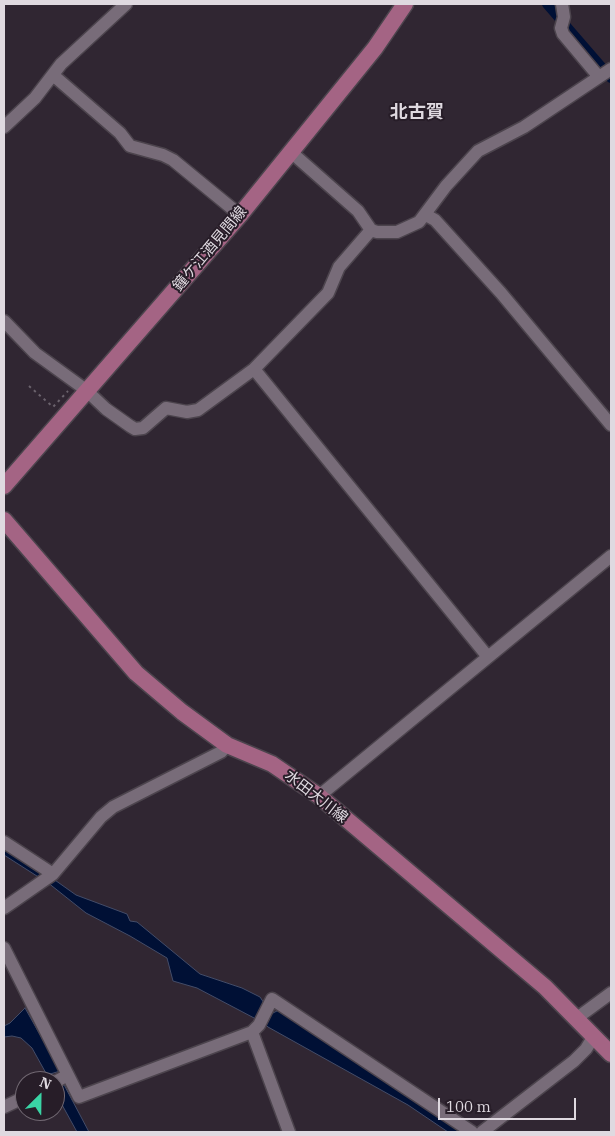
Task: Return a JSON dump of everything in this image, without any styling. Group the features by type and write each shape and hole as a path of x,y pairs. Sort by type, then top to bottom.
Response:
{"main road":[{"name":"鐘ケ江酒見間線","path":"4,486 36,447 81,386 184,280 240,215 375,48 405,4"},
{"name":"水田大川線","path":"4,520 136,673 182,712 227,745 272,764 319,796 545,987 611,1054"}],"street":[{"path":"4,127 35,98 74,51 126,4"},
{"path":"291,152 358,211 370,230 396,232 419,222 446,186 478,151 524,127 605,72 563,34 563,15"},
{"path":"53,75 120,133 130,146 173,160 240,215"},
{"path":"426,215 435,220 501,293 611,425"},
{"path":"4,322 34,353 81,386 106,409 135,429 143,428 166,408 187,412 198,410 254,369 328,293 339,266 370,230"},
{"path":"254,369 488,657"},
{"path":"319,796 611,556"},
{"path":"4,908 53,874 101,817 113,807 221,752 227,745"},
{"path":"4,842 53,874"},
{"path":"4,948 80,1097 252,1032 259,1025 272,1000 472,1132"},
{"path":"577,1018 611,993"},
{"path":"252,1032 289,1132"},
{"path":"482,1132 574,1061 586,1049 594,1036"}],"path":[{"path":"30,386 53,406 81,386"}],"water":[{"path":"4,848 43,872 40,878 4,855"},
{"path":"52,878 76,895 127,914 130,921 137,922 200,974 242,988 260,997 264,1003 256,1019 197,988 173,981 167,958 86,913 47,882"},
{"path":"25,1008 60,1071 45,1071 32,1048 21,1038 4,1037 4,1026 10,1023"},
{"path":"279,1010 464,1132 448,1132 408,1105 268,1027 264,1023 269,1015"},
{"path":"65,1087 89,1132 77,1132 65,1110"}],"waterway":[{"path":"547,4 611,78"}],"district":[{"name":"北古賀","path":"417,113"}]}
